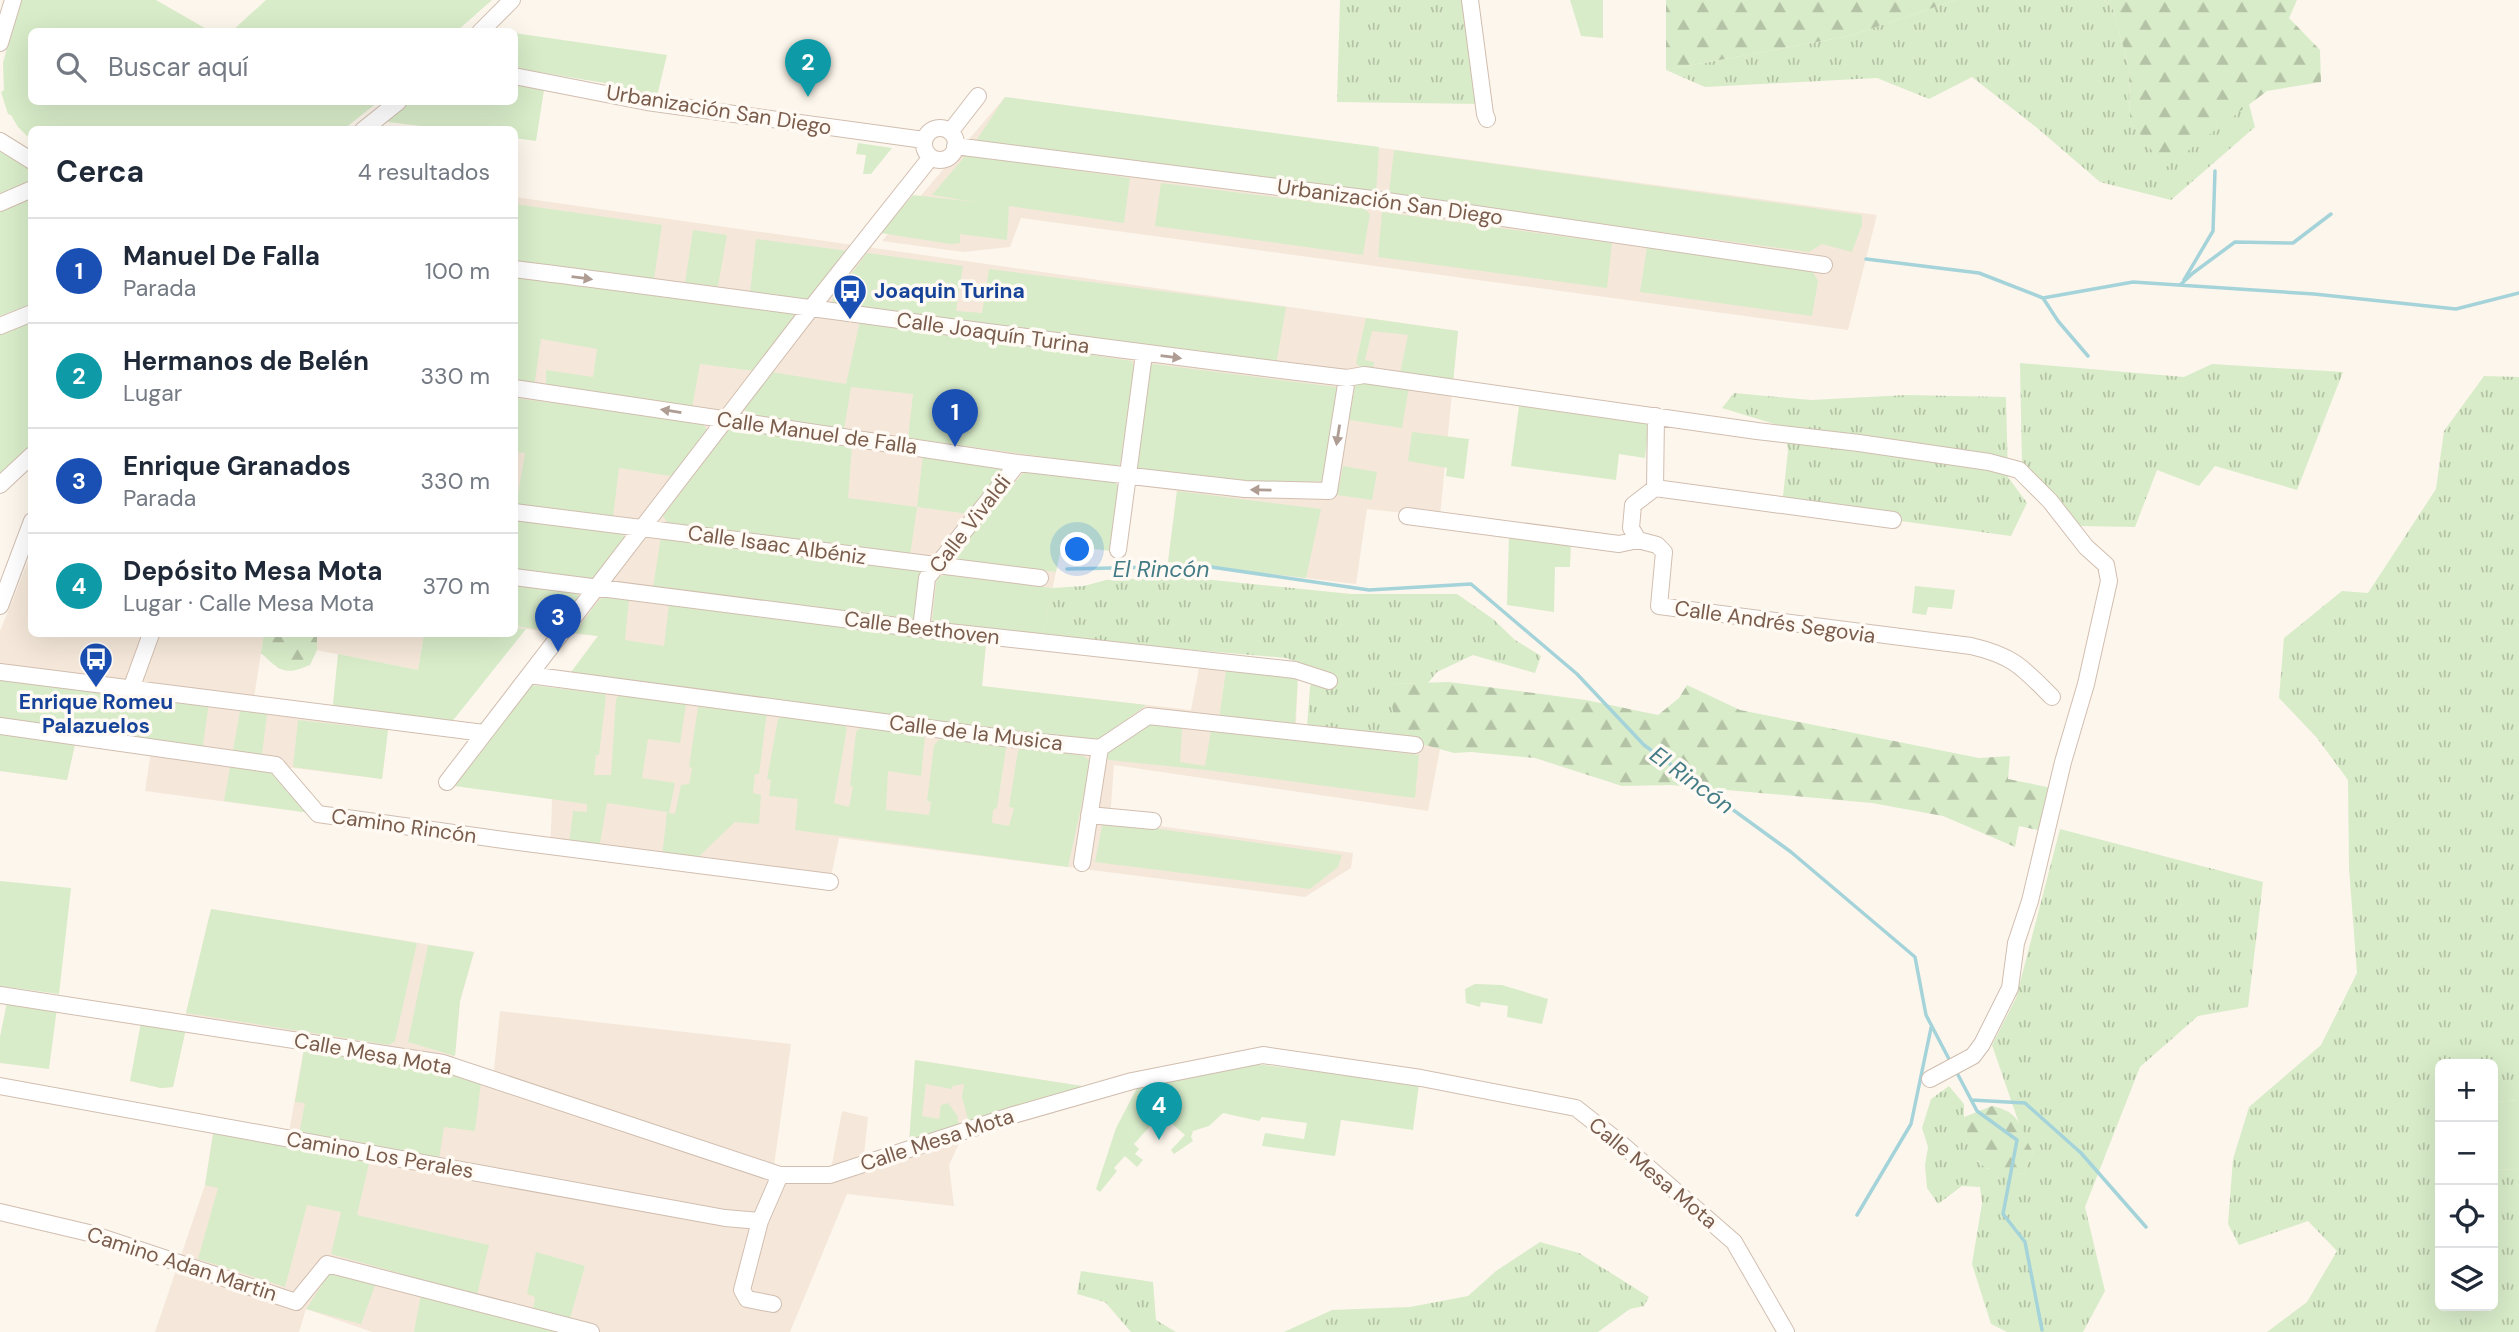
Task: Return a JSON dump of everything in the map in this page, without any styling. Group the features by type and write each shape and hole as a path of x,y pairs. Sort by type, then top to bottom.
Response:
{"street":[{"path":"0,43 12,0"},
{"path":"484,28 512,0"},
{"path":"1470,0 1487,119"},
{"name":"Urbanización San Diego","path":"518,77 648,103 925,140"},
{"path":"953,139 945,129 935,129 925,140 925,149 931,157 946,158 953,139 978,96"},
{"path":"368,126 394,105"},
{"name":"Urbanización San Diego","path":"953,139 1824,265"},
{"path":"0,141 28,158"},
{"path":"447,782 812,307 931,157"},
{"path":"0,203 28,190"},
{"name":"Calle Joaquín Turina","path":"518,270 812,307 1144,354 1347,378 1364,375 1989,462 2018,470 2050,502 2086,547 2106,565 2109,581 2086,684 2063,762 2030,901 2015,943 2010,988 1988,1033 1973,1056 1930,1079"},
{"path":"0,326 28,315"},
{"path":"1118,550 1144,354"},
{"name":"Calle Manuel de Falla","path":"518,389 1018,463 1245,489 1329,491 1347,378"},
{"path":"1656,416 1656,488"},
{"path":"0,485 28,459"},
{"name":"Calle Vivaldi","path":"921,629 928,578 934,566 1018,463"},
{"path":"1407,516 1619,544 1638,540 1631,528 1633,505 1656,488 1893,520"},
{"name":"Calle Isaac Albéniz","path":"518,512 1040,578"},
{"path":"0,606 28,532"},
{"name":"Calle Andrés Segovia","path":"1638,540 1657,545 1664,552 1660,606 1971,646 1997,652 2019,664 2052,697"},
{"name":"Calle Beethoven","path":"518,577 921,629 1295,670 1329,681"},
{"path":"131,689 150,637"},
{"path":"0,672 484,733"},
{"name":"Calle de la Musica","path":"529,675 1012,739 1100,748"},
{"path":"1082,863 1100,748 1147,716 1415,745"},
{"name":"Camino Rincón","path":"0,726 276,765 318,814 830,882"},
{"path":"1089,815 1153,821"},
{"name":"Calle Mesa Mota","path":"0,995 443,1063 780,1175 830,1175 1010,1116 1132,1081 1263,1055 1421,1078 1576,1108 1734,1242 1786,1332"},
{"name":"Camino Los Perales","path":"0,1086 725,1218 760,1221"},
{"path":"773,1304 747,1299 742,1290 760,1221 780,1175"},
{"name":"Camino Adan Martin","path":"0,1213 89,1233 296,1302 327,1264 591,1332"}],"shaded area":[{"path":"1005,97 1877,215 1848,330 1021,218 1010,247 963,252 882,241"},
{"path":"518,197 1458,331 1440,517 1367,509 1356,584 1168,562 1177,491 1029,471 1024,472 952,558 1056,572 1039,650 986,643 982,686 1191,710 1201,658 1298,675 1296,724 1441,744 1428,811 1114,765 1110,819 1353,853 1351,868 1305,897 839,838 830,882 550,855 552,800 569,675 598,636 518,628"},
{"path":"28,561 28,637 264,637 253,704 389,721 382,779 277,766 318,814 145,791 151,751 76,740 67,780 0,771 0,631"},
{"path":"313,637 424,637 418,670 311,649"},
{"path":"211,909 474,952 460,1001 455,1056 444,1063 493,1079 500,1011 791,1044 773,1173 830,1175 842,1111 868,1117 864,1155 909,1143 915,1060 1102,1089 965,1131 949,1165 954,1206 847,1194 790,1332 372,1332 306,1309 299,1332 155,1332 205,1185 214,1125 288,1138 305,1042 187,1024 173,1087 161,1088 130,1081 185,1017"}],"green space":[{"path":"20,0 156,0 205,28 28,28 28,105 374,105 348,126 28,126 28,137 8,114 1,92 4,90 3,63"},
{"path":"266,0 492,0 460,28 235,28"},
{"path":"1340,0 1470,0 1483,104 1337,102"},
{"path":"1570,0 1603,0 1603,38 1581,36"},
{"path":"1666,0 1956,0 1849,36 1666,70"},
{"path":"1956,0 2104,0 2113,9 2129,68 2130,121 2165,167 2249,104 2255,127 2171,200 2100,182 1972,77 1929,99 1877,78 1705,87 1666,70 1849,36"},
{"path":"2104,0 2297,0 2289,18 2320,50 2321,82 2267,91 2165,168 2130,121 2129,68 2113,9"},
{"path":"518,34 667,55 657,96 604,83 518,69"},
{"path":"518,86 544,90 536,141 518,138 518,126 422,126 379,121 400,105 518,105"},
{"path":"1005,97 1379,147 1376,195 976,141"},
{"path":"858,143 892,148 871,174 863,174 866,155 856,154"},
{"path":"0,148 28,164 28,184 0,197"},
{"path":"1394,150 1862,215 1862,225 1852,252 1822,244 1809,252 1393,196 1389,193"},
{"path":"966,155 1130,178 1124,223 1009,206 1007,240 960,234 960,243 951,244 880,233 913,195 975,202 932,195"},
{"path":"1161,183 1364,208 1370,214 1363,255 1155,226"},
{"path":"28,199 28,305 0,316 0,212"},
{"path":"518,204 662,225 654,279 518,261"},
{"path":"1382,212 1612,243 1607,288 1378,257"},
{"path":"693,230 727,235 718,286 685,283"},
{"path":"756,239 849,251 808,300 750,293"},
{"path":"1647,247 1813,272 1818,281 1812,316 1640,292"},
{"path":"867,253 963,266 956,311 982,313 989,269 1286,307 1276,365 835,303 832,300"},
{"path":"518,273 796,313 797,317 755,371 700,364 692,408 546,387 546,370 593,377 597,349 541,339 534,387 518,384"},
{"path":"1366,318 1458,331 1453,383 1400,373 1408,335 1372,331 1365,360 1374,362 1373,370 1361,368 1356,363"},
{"path":"28,320 28,452 0,480 0,331"},
{"path":"860,321 1132,361 1134,368 1120,464 1117,467 908,438 913,394 851,387 844,430 750,417 745,412 745,405 771,372 846,384"},
{"path":"2020,363 2184,377 2212,364 2343,372 2297,490 2215,466 2199,486 2157,470 2135,527 2081,526 2022,465"},
{"path":"1153,364 1336,387 1339,393 1325,481 1251,485 1141,472 1134,458 1149,366"},
{"path":"2484,376 2519,377 2519,1100 2498,1102 2498,1059 2435,1059 2435,1311 2498,1311 2498,1169 2519,1170 2519,1332 2267,1332 2307,1302 2337,1251 2308,1221 2239,1245 2228,1224 2233,1159 2249,1107 2321,1045 2357,973 2349,868 2348,780 2317,738 2279,698 2284,638 2342,591 2368,593 2436,489 2444,431"},
{"path":"1364,382 1409,387 1402,428 1349,420 1355,386"},
{"path":"1734,393 1811,400 1907,395 2006,397 2008,477 2027,503 2011,536 1782,505 1788,451 1784,427 1722,408"},
{"path":"518,399 702,423 707,430 707,436 677,477 619,468 613,517 518,506 525,453 518,452"},
{"path":"1519,406 1649,424 1645,458 1619,454 1616,480 1511,466"},
{"path":"729,429 852,446 848,498 917,507 910,556 669,525 663,516"},
{"path":"1412,432 1469,439 1464,479 1446,476 1447,468 1408,461"},
{"path":"923,455 996,465 1001,470 1001,477 969,514 917,507"},
{"path":"1343,466 1377,472 1372,500 1337,495"},
{"path":"1024,472 1113,482 1118,485 1110,551 1062,545 1056,572 953,560 951,558"},
{"path":"1177,491 1321,509 1306,578 1168,562"},
{"path":"518,520 622,534 625,538 595,579 518,571"},
{"path":"1509,535 1571,543 1570,567 1555,567 1554,612 1507,605"},
{"path":"661,537 919,570 922,574 915,620 653,587"},
{"path":"945,575 1052,588 1042,637 932,622 936,583 938,577"},
{"path":"1183,577 1351,594 1457,594 1493,619 1515,640 1541,656 1535,673 1473,655 1437,672 1428,683 1390,684 1404,739 1307,726 1310,687 1317,669 1286,658 1042,637 1052,588 1084,586 1106,580"},
{"path":"518,585 573,591 580,597 557,632 518,626"},
{"path":"1915,586 1955,590 1952,609 1928,607 1926,615 1912,613"},
{"path":"607,597 629,600 625,640 664,646 669,604 986,643 982,686 1146,705 1099,741 569,675 598,636 574,633 600,599"},
{"path":"518,628 526,629 451,723 332,714 338,654 418,670 424,637 518,637"},
{"path":"264,637 317,637 317,650 310,665 294,670 278,668 261,653"},
{"path":"1227,663 1298,675 1295,724 1219,719"},
{"path":"0,677 209,703 202,751 0,722"},
{"path":"1449,682 1586,700 1658,715 1679,698 1687,685 1740,710 1979,758 2010,756 2008,779 2057,789 2047,832 2019,826 2015,847 1943,816 1872,803 1671,785 1622,786 1535,758 1454,753 1404,739 1394,718 1389,684"},
{"path":"532,685 606,696 594,775 611,775 616,699 619,695 686,704 680,743 648,739 642,778 675,783 669,813 675,814 681,785 689,784 698,707 767,712 759,774 755,774 753,793 761,795 759,824 735,822 693,862 662,858 667,812 607,803 599,849 569,844 573,811 587,812 587,804 454,786"},
{"path":"240,711 267,714 261,763 276,765 318,814 224,801"},
{"path":"783,716 841,723 847,728 834,803 849,807 853,787 850,786 856,732 861,727 921,733 925,736 921,776 888,771 886,810 929,815 931,802 927,801 934,745 940,739 1003,744 1006,748 997,808 993,810 992,823 1009,826 1014,808 1009,807 1018,751 1022,746 1083,756 1091,761 1068,867 795,830 798,799 769,796 771,780 767,779 778,719"},
{"path":"298,720 388,730 382,779 293,767"},
{"path":"1149,724 1182,728 1180,762 1205,766 1211,730 1419,755 1415,798 1109,760 1105,754"},
{"path":"0,729 76,740 67,780 0,771"},
{"path":"1103,821 1342,855 1338,867 1310,889 1095,862"},
{"path":"2060,829 2263,882 2248,1007 2198,1016 2140,1067 2085,1207 2105,1291 2083,1332 2007,1332 1991,1324 1972,1264 1982,1203 1980,1187 1962,1186 1938,1204 1927,1188 1925,1165 1928,1147 1922,1128 1931,1099 1949,1086 1964,1104 1964,1117 1978,1162 1988,1169 2002,1169 2023,1175 2033,1152 2022,1132 1992,1045 2016,998"},
{"path":"0,881 71,888 59,994 0,986"},
{"path":"211,909 417,943 395,1041 389,1045 186,1013"},
{"path":"428,945 474,952 460,1001 455,1056 408,1042"},
{"path":"1475,984 1502,985 1548,999 1542,1024 1507,1017 1508,1006 1481,1002 1480,1007 1466,1003 1465,989"},
{"path":"7,1002 57,1008 49,1069 0,1063 0,1037"},
{"path":"142,1017 187,1024 173,1087 161,1088 130,1081"},
{"path":"304,1049 444,1069 481,1082 475,1131 444,1127 439,1159 299,1134 305,1103 295,1102"},
{"path":"915,1060 1082,1086 1083,1090 969,1123 962,1097 964,1084 951,1089 926,1084 922,1116 939,1119 941,1105 948,1103 957,1115 959,1126 909,1143"},
{"path":"1256,1064 1419,1084 1413,1130 1341,1120 1335,1156 1262,1146 1265,1133 1304,1139 1307,1123 1262,1117 1259,1121 1223,1113 1209,1126 1193,1131 1193,1141 1174,1154 1171,1150 1185,1135 1161,1114 1134,1144 1139,1149 1135,1154 1143,1160 1137,1167 1125,1156 1114,1168 1117,1171 1100,1192 1096,1189 1116,1128 1137,1088"},
{"path":"2519,1100 2519,1170 2498,1169 2498,1102"},
{"path":"1992,1106 2009,1112 2014,1117 2033,1152 2023,1175 1990,1169 1974,1155 1964,1117"},
{"path":"214,1129 370,1159 357,1215 489,1245 477,1295 331,1254 341,1212 307,1205 285,1287 198,1259 218,1188 205,1185"},
{"path":"1540,1242 1579,1253 1649,1297 1644,1306 1630,1309 1598,1332 1284,1332 1332,1310 1410,1307 1468,1296 1496,1271"},
{"path":"536,1252 585,1266 569,1322 533,1310 535,1297 527,1294"},
{"path":"331,1271 377,1280 361,1324 306,1309"},
{"path":"1081,1271 1153,1282 1156,1320 1176,1332 1131,1332 1105,1302 1077,1294"},
{"path":"421,1294 562,1332 414,1332"}],"waterway":[{"path":"2184,280 2213,231 2215,171"},
{"path":"2180,285 2235,242 2293,243 2331,214"},
{"path":"1866,259 1979,273 2043,298 2133,282 2314,294 2456,309 2519,293"},
{"path":"2043,298 2058,321 2088,356"},
{"name":"El Rincón","path":"1067,569 1204,566 1369,590 1471,584 1577,674 1644,745 1791,852 1915,957 1926,1015 1950,1061"},
{"path":"1857,1215 1911,1124 1931,1028"},
{"name":"El Rincón","path":"1956,1071 1977,1111 2017,1140 2003,1214 2025,1242 2042,1330"},
{"path":"1971,1100 2025,1103 2081,1153 2146,1227"}],"place":[{"name":"Hermanos de Belén","path":"808,97"},
{"name":"Joaquin Turina","path":"850,321"},
{"name":"Manuel De Falla","path":"955,447"},
{"name":"Enrique Granados","path":"558,652"},
{"name":"Enrique Romeu Palazuelos","path":"96,689"},
{"name":"Depósito Mesa Mota","path":"1159,1140"}]}
